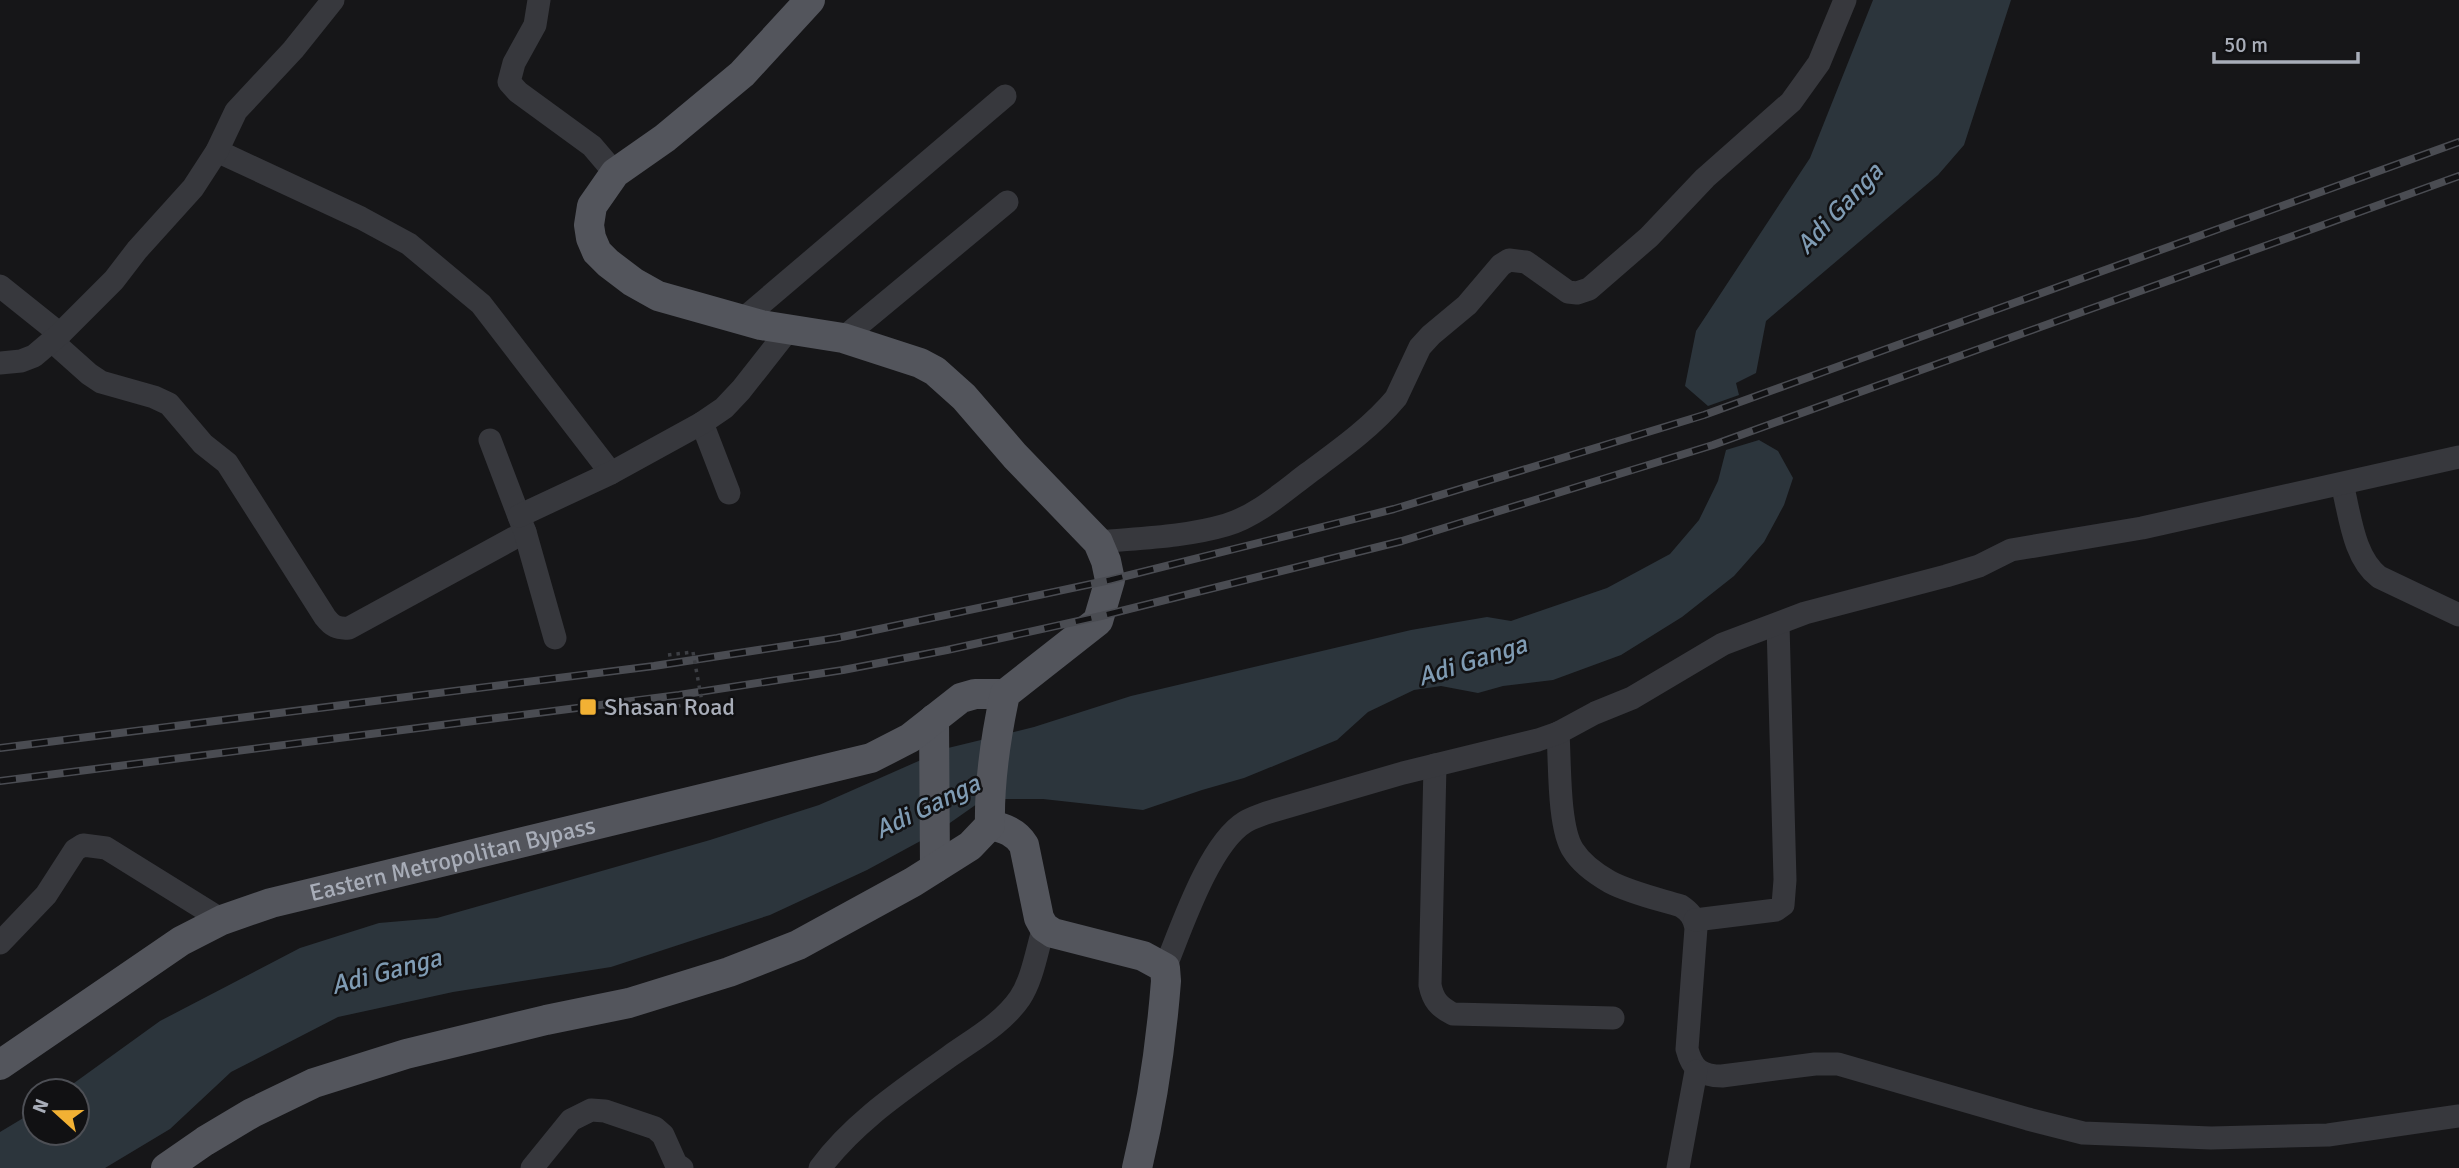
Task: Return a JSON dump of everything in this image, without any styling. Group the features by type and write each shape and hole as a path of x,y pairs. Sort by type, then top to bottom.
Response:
{"main road":[{"path":"166,1168 240,1120 314,1083 406,1054 629,1003 729,971 798,945 935,868 970,846 990,816 998,728 1005,694 1098,621 1110,580 1098,542 1015,456 964,397 935,371 920,363 843,338 742,320 658,296 632,282 597,252 589,225 592,206 615,173 665,138 742,74 810,0"},
{"name":"Eastern Metropolitan Bypass","path":"0,1065 180,941 222,920 284,900 871,758 934,727 961,698 975,694 1005,694"},
{"path":"934,727 935,868"},
{"path":"990,816 1019,837 1024,845 1039,918 1044,927 1053,933 1143,956 1165,968 1167,981 1158,1066 1137,1168"}],"street":[{"path":"0,363 21,361 33,356 114,280 136,250 193,188 217,151 236,111 293,50 333,0"},
{"path":"539,0 535,25 514,63 509,82 518,92 592,146 615,173"},
{"path":"1098,542 1201,531 1237,521 1268,503 1359,434 1396,398 1420,347 1467,305 1501,265 1509,260 1526,262 1568,292 1577,293 1588,289 1649,237 1705,178 1791,102 1819,64 1845,0"},
{"path":"742,320 1005,96"},
{"path":"217,151 386,230 409,244 481,304 495,319 611,473"},
{"path":"843,338 1007,202"},
{"path":"0,286 56,337 89,374 101,382 169,404 208,450 221,457 234,471 325,617 331,625 340,629 349,628 522,524 702,423 724,408 741,390 789,329"},
{"path":"702,423 729,493"},
{"path":"490,440 522,524 555,638"},
{"path":"1165,968 1208,869 1225,841 1244,822 1265,813 1558,733 1595,713 1632,698 1723,644 1805,613 1979,566 2011,550 2142,528 2459,457"},
{"path":"2342,484 2361,555 2371,570 2379,577 2459,615"},
{"path":"1695,920 1776,910 1783,905 1785,880 1778,624"},
{"path":"1558,733 1563,814 1566,836 1573,850 1593,871 1611,883 1681,906 1690,912 1695,920 1687,1049 1690,1062 1696,1071 1710,1076 1722,1076 1815,1064 1838,1064 2083,1133 2211,1138 2328,1135 2459,1116"},
{"path":"1435,765 1430,985 1433,997 1441,1008 1453,1014 1613,1018"},
{"path":"0,943 46,895 75,850 83,845 106,848 222,920"},
{"path":"820,1168 854,1129 886,1101 994,1025 1011,1009 1022,995 1044,927"},
{"path":"1678,1168 1696,1071"},
{"path":"532,1168 571,1120 591,1110 605,1111 655,1128 663,1135 676,1164 682,1168"}],"path":[{"path":"668,655 693,652 702,702 677,706"}],"water":[{"name":"Adi Ganga","path":"1873,0 2011,0 1964,145 1938,175 1766,321 1756,373 1736,383 1739,395 1708,406 1685,386 1696,331 1810,158"},
{"name":"Adi Ganga","path":"1759,440 1778,451 1793,478 1784,505 1764,542 1734,576 1682,617 1621,655 1553,680 1503,686 1478,693 1441,686 1414,690 1368,712 1337,740 1244,778 1143,810 1043,799 984,799 937,832 867,870 770,915 611,967 453,992 338,1017 231,1072 170,1129 105,1168 0,1168 0,1132 21,1119 21,1147 91,1147 91,1077 82,1077 160,1021 300,948 379,923 437,918 710,840 819,805 948,748 1034,727 1131,696 1411,630 1487,617 1511,621 1607,588 1670,554 1699,520 1718,481 1726,450"}],"railway":[{"path":"0,748 654,666 837,638 1110,580 1394,509 1704,415 2459,142"},
{"path":"0,781 679,695 843,670 1101,616 1402,541 1713,445 2459,176"}],"place":[{"name":"Shasan Road","path":"588,707"}]}
